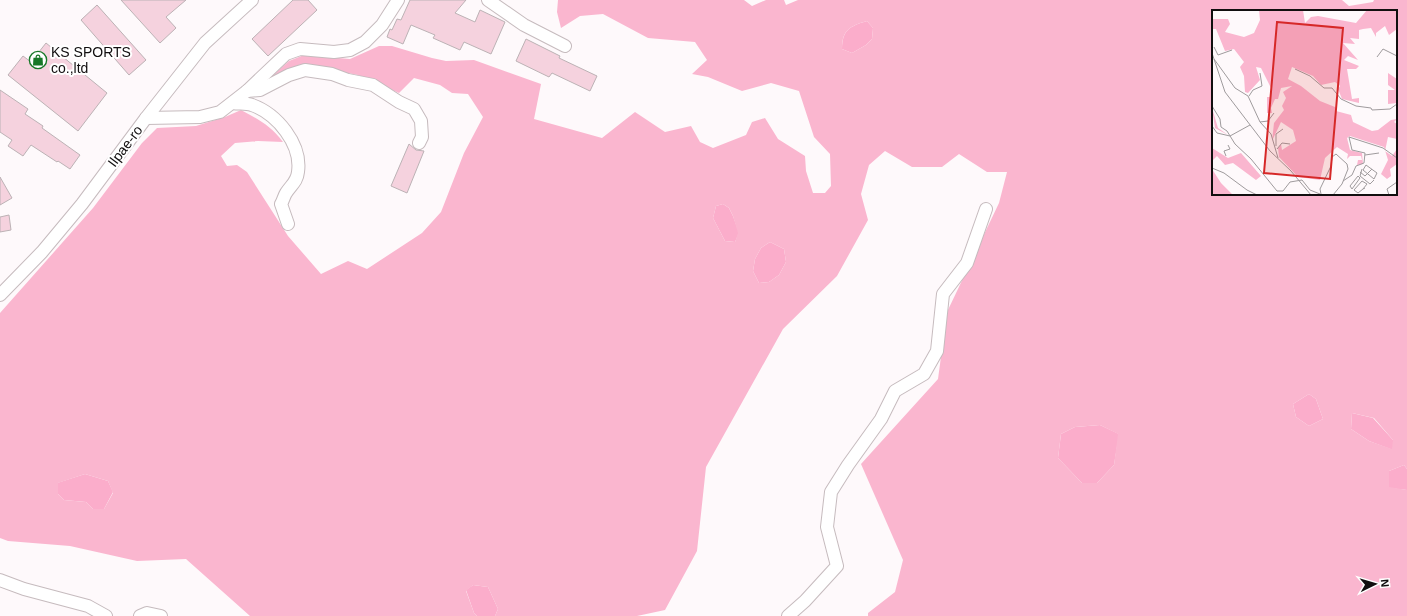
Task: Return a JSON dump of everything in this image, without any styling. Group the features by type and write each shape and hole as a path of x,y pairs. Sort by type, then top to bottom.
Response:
{"street":[{"name":"Ilpae-ro","path":"0,295 47,246 82,204 146,118 205,43 252,0"},
{"path":"146,118 200,117 220,112 247,91 286,54 300,49 334,52 350,50 365,42 382,26 398,0"},
{"path":"488,0 524,25 565,46"},
{"path":"247,91 260,90 289,75 305,70 332,74 348,80 373,85 399,102 414,109 420,120 422,137 419,143"},
{"path":"233,103 251,105 269,114 284,130 294,145 298,162 296,182 286,193 281,204 288,224"},
{"path":"788,616 805,601 837,566 826,527 831,492 848,465 881,419 895,391 924,374 937,351 943,294 966,263 986,209"},
{"path":"0,580 24,589 88,606 106,616"},
{"path":"140,616 148,613 161,616"}],"shaded area":[{"path":"558,0 744,0 752,6 766,0 784,0 786,5 798,0 1342,0 1349,6 1373,2 1374,0 1407,0 1407,469 1404,465 1389,471 1389,487 1407,490 1407,616 868,616 868,613 895,592 903,560 861,464 938,379 947,312 999,203 1007,172 987,172 959,154 942,167 912,167 885,151 869,165 861,194 868,220 837,276 783,329 706,467 697,551 665,610 637,616 495,616 498,609 488,587 473,585 466,591 474,613 477,616 250,616 186,559 137,561 70,546 8,541 0,538 0,313 93,208 142,143 157,128 196,126 225,117 241,110 269,127 283,142 258,141 235,143 221,156 227,166 237,165 247,172 288,236 321,274 348,261 367,269 422,233 441,212 464,153 483,117 468,94 452,93 440,85 414,78 399,93 358,75 301,64 262,85 289,61 304,55 350,59 379,46 392,46 446,61 474,60 541,84 534,119 602,138 635,112 665,132 691,126 700,142 713,148 746,135 752,122 765,118 778,139 805,156 806,171 813,193 825,193 831,186 830,154 814,137 799,91 771,83 742,91 708,77 692,74 707,60 695,42 648,38 603,14 580,16 561,28 557,12","holes":["867,21 873,28 872,39 866,45 852,53 842,49 845,33 852,27","723,204 729,208 738,233 735,242 725,241 713,218 716,206","770,242 784,249 786,262 779,275 769,282 759,283 753,271 755,259 761,248","1309,394 1316,399 1323,419 1309,426 1296,417 1293,404","1352,413 1374,418 1393,440 1392,449 1369,441 1351,429","1100,425 1118,434 1114,465 1097,483 1082,483 1058,458 1061,434 1075,427","85,474 108,481 113,493 104,509 93,509 86,502 64,500 58,494 58,483"]},
{"path":"867,21 873,28 872,39 866,45 852,53 842,49 845,33 852,27"},
{"path":"723,204 729,208 739,233 735,242 725,241 713,218 716,206"},
{"path":"770,242 784,249 786,262 779,275 769,282 759,283 753,271 755,259 761,248"},
{"path":"1309,394 1316,399 1323,419 1309,426 1296,417 1293,404"},
{"path":"1352,413 1373,418 1393,440 1393,450 1369,441 1351,429"},
{"path":"1100,425 1119,434 1114,465 1097,483 1082,483 1058,458 1061,434 1075,427"},
{"path":"1404,465 1407,469 1407,490 1389,488 1389,471"},
{"path":"85,474 108,481 113,492 104,509 93,509 86,502 64,500 58,494 57,483"},
{"path":"473,585 488,587 498,609 495,616 477,616 474,613 466,590"}],"building":[{"path":"121,0 186,0 166,17 176,28 160,43"},
{"path":"293,0 308,0 317,10 268,56 252,39"},
{"path":"410,0 466,0 455,13 475,22 480,10 505,22 491,54 464,42 460,50 433,38 435,35 411,25 403,44 387,37 390,29 392,30 397,19 401,20"},
{"path":"97,5 146,60 129,75 81,20"},
{"path":"526,39 560,56 559,58 597,76 590,91 552,73 549,77 516,61"},
{"path":"46,43 107,93 78,131 8,75 23,56 31,62"},
{"path":"0,90 28,109 25,114 43,126 42,128 80,155 70,169 31,145 23,156 8,146 12,140 0,132"},
{"path":"409,144 416,150 424,151 407,193 391,186"},
{"path":"0,177 12,198 0,205"},
{"path":"9,215 11,230 0,232 0,217"}],"place":[{"name":"KS SPORTS co.,ltd","path":"38,60"}]}
